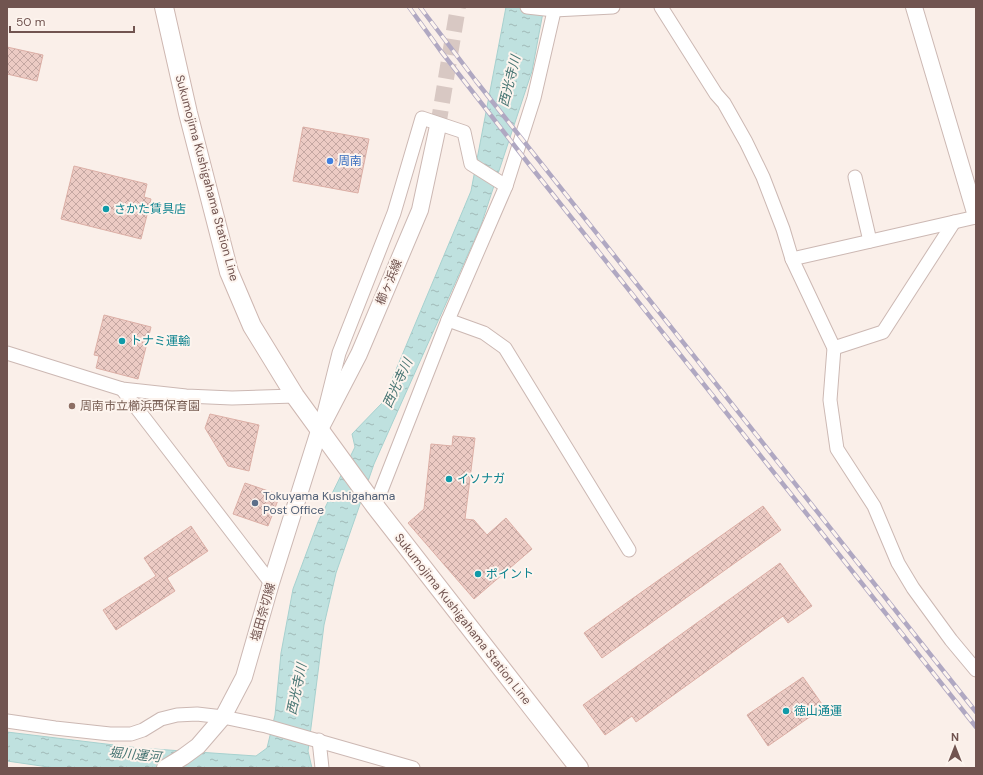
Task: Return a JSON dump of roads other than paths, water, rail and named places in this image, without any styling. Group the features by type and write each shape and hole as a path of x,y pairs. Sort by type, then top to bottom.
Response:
{"main road":[{"name":"Sukumojima Kushigahama Station Line","path":"164,7 188,113 229,272 252,326 295,396 319,431 375,506 579,768"}],"street":[{"path":"527,7 613,7"},
{"path":"662,7 716,94 724,103 746,142 771,196 792,259 834,348 830,400 837,449 874,506 898,563 913,588 951,640 976,670"},
{"path":"792,259 976,216 914,7"},
{"path":"375,506 448,320 506,186 534,98 555,8"},
{"path":"319,431 339,352 394,213 422,118 464,132 470,164 506,186"},
{"name":"櫛ヶ浜線","path":"319,431 359,354 420,210 438,126"},
{"path":"855,177 870,241"},
{"path":"834,348 882,332 954,222"},
{"path":"448,320 484,332 505,348 629,550"},
{"path":"7,353 122,389 186,396 232,398 295,396"},
{"path":"122,389 271,583"},
{"name":"塩田奈切線","path":"165,768 198,746 223,717 244,677 271,583 319,431"},
{"path":"7,721 110,734 131,734 143,730 161,719 177,715 197,714 223,717 266,726 319,740 412,768"},
{"path":"319,740 322,768"}],"water":[{"path":"506,7 544,7 532,71 481,225 374,464 336,573 324,625 308,751 312,768 55,768 7,761 7,732 139,748 256,756 267,748 275,715 281,653 293,589 318,522 355,447 352,434 382,403 471,191"}],"tunnel":[{"path":"438,126 458,7"}],"railway":[{"path":"409,7 440,50 528,163 976,727"},
{"path":"420,7 476,81 976,712"}],"place":[{"name":"周南","path":"330,161"},
{"name":"さかた賃具店","path":"106,209"},
{"name":"トナミ運輸","path":"122,341"},
{"name":"周南市立櫛浜西保育園","path":"72,406"},
{"name":"イソナガ","path":"449,479"},
{"name":"Tokuyama Kushigahama Post Office","path":"255,503"},
{"name":"ポイント","path":"478,574"},
{"name":"徳山通運","path":"786,711"}],"water label":[{"name":"西光寺川","path":"509,81"},
{"name":"西光寺川","path":"397,383"},
{"name":"西光寺川","path":"296,689"},
{"name":"堀川運河","path":"135,754"}]}
